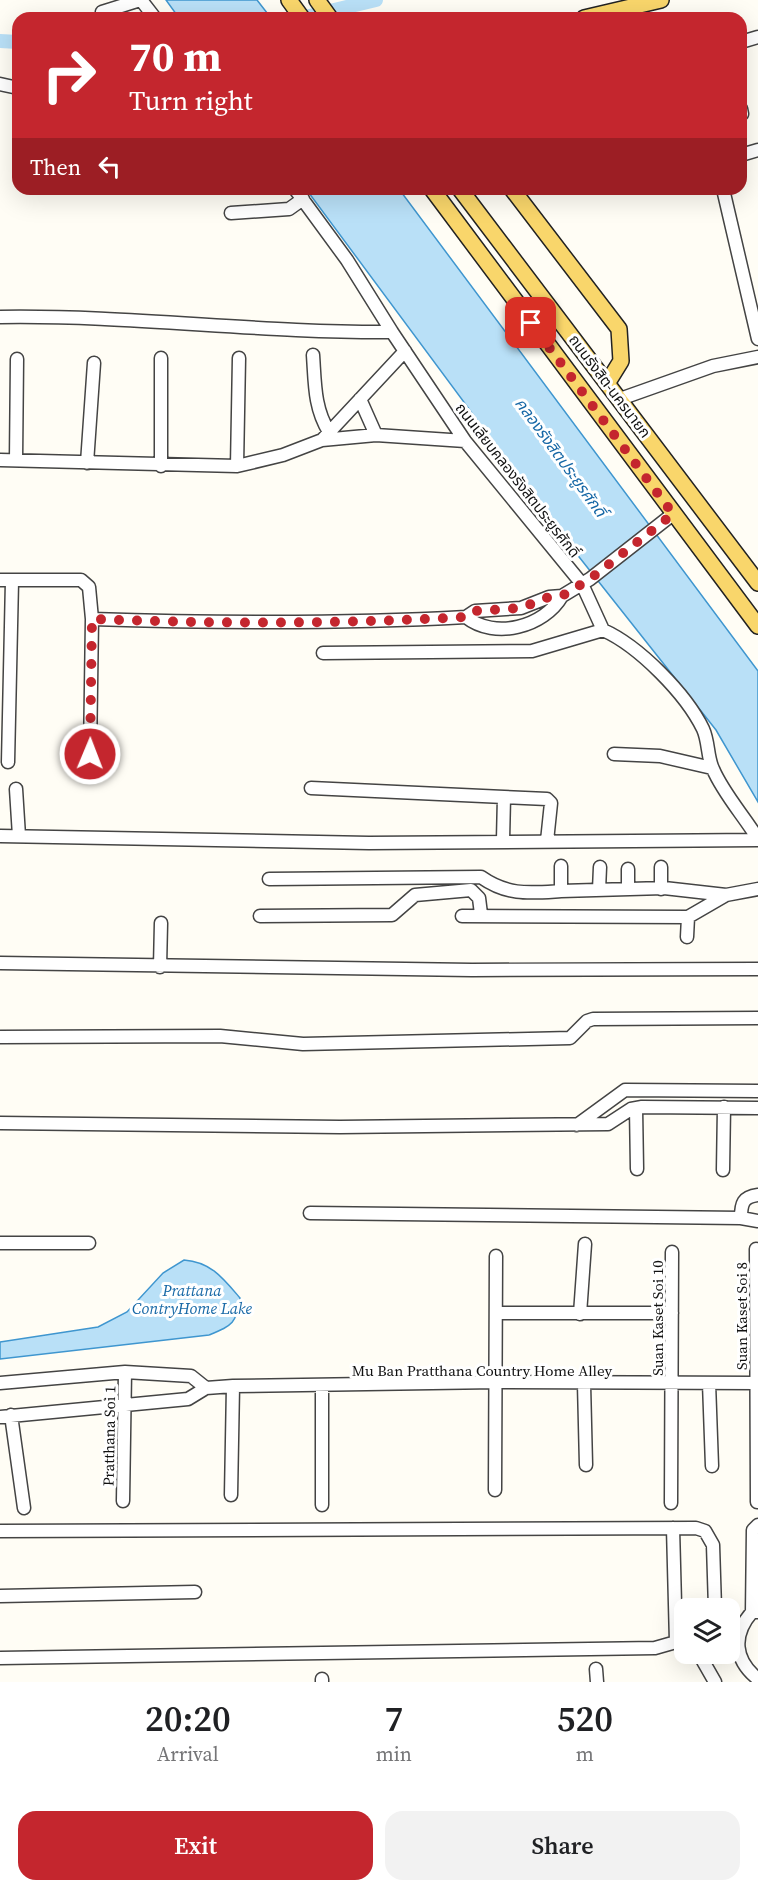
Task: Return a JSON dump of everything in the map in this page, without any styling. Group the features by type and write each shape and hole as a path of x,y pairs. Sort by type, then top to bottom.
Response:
{"main road":[{"path":"289,0 298,12"},
{"path":"610,12 661,0"},
{"name":"ถนนรังสิต-นครนายก","path":"436,195 668,518 758,626"},
{"name":"ถนนรังสิต-นครนายก","path":"465,195 608,382 758,584"},
{"path":"517,195 619,329 621,361 608,382"}],"street":[{"path":"102,12 140,0 150,12"},
{"path":"231,213 289,209 298,195"},
{"name":"ถนนเลียบคลองรังสิตประยูรศักดิ์","path":"300,195 348,260 392,332 465,441 586,582 603,630"},
{"path":"724,195 758,339"},
{"path":"0,317 197,322 340,332 392,332"},
{"path":"0,460 161,466 237,466 283,456 325,436 405,351"},
{"path":"313,356 316,403 325,436"},
{"path":"620,399 713,366 758,357"},
{"path":"161,358 161,466"},
{"path":"237,466 239,358"},
{"path":"16,460 17,359"},
{"path":"87,463 94,363"},
{"path":"360,399 376,435"},
{"path":"325,436 376,435 465,441"},
{"path":"92,619 212,623 342,623 466,617 475,611 521,608 549,597 562,596 586,582 668,518"},
{"path":"8,762 6,581 81,580 89,587 92,619 90,754"},
{"path":"466,617 476,626 527,626 554,610 562,596"},
{"path":"323,653 532,651 603,630 636,649 679,695 702,728 710,748 712,768 758,839"},
{"path":"614,754 660,756 712,768"},
{"path":"311,788 547,800 551,803 547,841"},
{"path":"16,789 19,836"},
{"path":"503,840 504,797"},
{"path":"0,836 217,842 758,839"},
{"path":"561,866 561,891"},
{"path":"599,890 600,867"},
{"path":"661,867 661,888"},
{"path":"628,869 628,890"},
{"path":"269,879 481,877 498,888 526,893 661,888 726,895 758,889"},
{"path":"260,916 392,915 415,895 471,890 479,898 482,914"},
{"path":"462,916 482,914 688,917 726,895"},
{"path":"687,937 688,917"},
{"path":"160,967 161,923"},
{"path":"0,963 160,967 716,971 758,969"},
{"path":"0,1037 220,1036 303,1044 570,1038 587,1020 593,1019 758,1018"},
{"path":"577,1125 625,1090 758,1090"},
{"path":"723,1170 724,1107"},
{"path":"636,1108 637,1168"},
{"path":"0,1123 340,1127 577,1125 608,1124 636,1108 758,1108"},
{"path":"741,1218 742,1201 747,1196 758,1194"},
{"path":"310,1214 741,1218 758,1221"},
{"path":"0,1243 89,1243"},
{"path":"580,1314 585,1244"},
{"name":"Suan Kaset Soi 8","path":"756,1249 757,1502"},
{"name":"Suan Kaset Soi 10","path":"671,1503 672,1252"},
{"path":"495,1490 496,1256"},
{"path":"496,1313 672,1313"},
{"path":"0,1383 125,1372 191,1376 206,1388"},
{"name":"Pratthana Soi 1","path":"123,1501 125,1372"},
{"name":"Mu Ban Pratthana Country Home Alley","path":"5,1416 124,1403 188,1399 206,1388 233,1386 496,1382 757,1383"},
{"path":"709,1383 712,1466"},
{"path":"585,1384 586,1465"},
{"path":"231,1495 233,1386"},
{"path":"322,1386 322,1504"},
{"path":"5,1416 24,1508"},
{"path":"758,1525 753,1530 755,1612 741,1624 738,1633 739,1653 747,1668 758,1679"},
{"path":"673,1528 677,1598"},
{"path":"0,1532 696,1528 705,1531 710,1536 713,1545 715,1598"},
{"path":"0,1596 195,1592"},
{"path":"0,1658 655,1648 674,1646"},
{"path":"704,1664 715,1682"}],"water":[{"path":"166,0 257,0 266,12 175,12"},
{"name":"คลองรังสิตประยูรศักดิ์","path":"310,195 403,195 758,671 758,802 716,730 572,548"},
{"name":"Prattana ContryHome Lake","path":"184,1260 202,1264 216,1272 240,1298 235,1318 228,1326 209,1335 0,1359 0,1342 98,1327 127,1312 163,1273"}],"waterway":[{"path":"326,12 376,0"},
{"path":"0,41 12,42"}],"route":[{"path":"90,754 92,619 212,623 366,623 466,617 475,611 521,608 549,597 562,596 582,584 673,514 531,323"}]}
